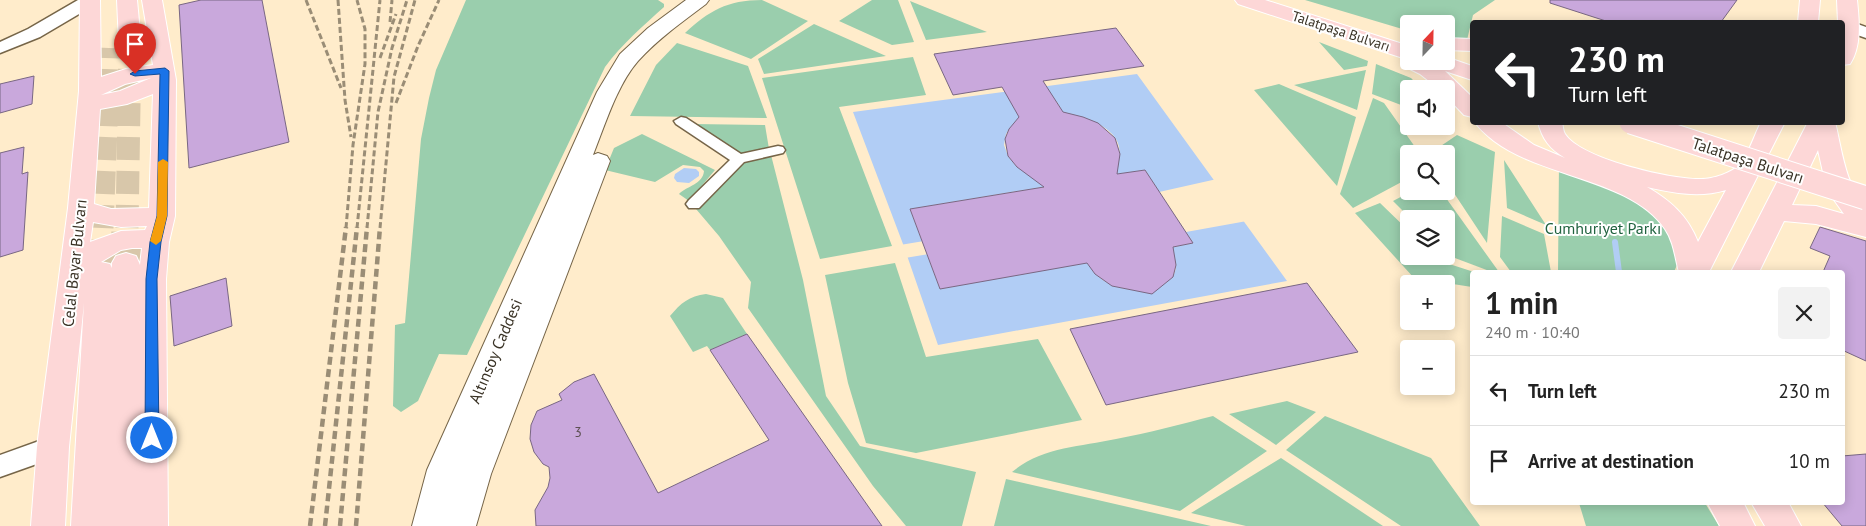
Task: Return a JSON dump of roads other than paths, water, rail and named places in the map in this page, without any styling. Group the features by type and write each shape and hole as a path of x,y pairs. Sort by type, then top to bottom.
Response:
{"main road":[{"name":"Celal Bayar Bulvarı","path":"90,0 89,97 81,208 100,268 120,526"},
{"path":"106,0 109,48"},
{"path":"127,0 130,43"},
{"path":"151,526 152,279 159,229 165,75 152,0"},
{"name":"Talatpaşa Bulvarı","path":"1245,0 1378,39 1400,43"},
{"name":"Talatpaşa Bulvarı","path":"1270,0 1378,39 1400,49"},
{"path":"1808,20 1810,0"},
{"path":"1845,53 1857,30 1847,0"},
{"path":"1378,39 1400,38"},
{"path":"1378,39 1400,54"},
{"path":"1455,51 1470,63"},
{"path":"1455,59 1470,63"},
{"path":"1455,62 1470,63"},
{"path":"1429,70 1447,84 1470,108"},
{"path":"89,97 106,102 130,96 165,75"},
{"path":"1490,125 1509,141 1539,157 1640,193 1659,206 1676,224 1687,245 1693,270"},
{"path":"1550,125 1551,134 1558,142 1581,157 1649,180 1699,188 1728,183 1750,169"},
{"name":"Talatpaşa Bulvarı","path":"1640,125 1866,198"},
{"name":"Talatpaşa Bulvarı","path":"1670,125 1866,187"},
{"path":"1746,270 1820,125"},
{"path":"1823,125 1840,190 1850,206 1866,216"},
{"path":"1695,270 1750,169 1762,129"},
{"path":"81,208 110,218 159,229"},
{"path":"1776,212 1816,215 1866,228"},
{"path":"100,268 92,253 104,245 159,229"},
{"name":"Celal Bayar Bulvarı","path":"48,526 53,447 100,268"},
{"name":"Celal Bayar Bulvarı","path":"88,526 100,268"},
{"path":"1726,505 1738,526"},
{"path":"1770,505 1784,526"}],"street":[{"path":"0,48 34,33 90,0"},
{"name":"Altınsoy Caddesi","path":"459,526 474,474 579,180 608,92 628,59 655,32 699,0"},
{"name":"Altınsoy Caddesi","path":"429,526 444,470 579,180 625,96 642,66 669,37 701,12 722,0"},
{"path":"682,122 740,159"},
{"path":"694,204 740,159 778,150"},
{"path":"0,466 53,447"}],"water":[{"path":"1137,74 1287,281 938,345 903,244 853,112","holes":["1057,102 1061,109 1048,111 1062,112 1092,121 1105,128 1115,137 1119,148 1117,161 1107,176 1145,170 1193,243 1169,248 1176,263 1173,276 1163,284 1148,289 1131,290 1114,286 1099,276 1088,262 940,289 910,209 1061,184 1017,167 1008,156 1004,145 1009,129 1031,114 1015,109"]},
{"path":"684,168 696,169 699,172 699,176 689,183 677,182 674,178 675,174"}],"waterway":[{"path":"1615,242 1619,270"}],"tunnel":[{"path":"127,228 130,43"},
{"path":"102,228 109,48"},
{"path":"100,271 102,227"},
{"path":"126,263 127,227"}],"railway":[{"path":"306,0 341,88"},
{"path":"338,0 345,100 351,137"},
{"path":"346,228 353,145 365,64 365,29 357,0"},
{"path":"357,228 380,0"},
{"path":"390,22 392,0"},
{"path":"367,228 378,112 392,48 407,0"},
{"path":"380,228 394,77 415,0"},
{"path":"396,103 418,46 439,0"},
{"path":"380,58 396,14"},
{"path":"310,526 346,227"},
{"path":"325,526 357,227"},
{"path":"340,526 367,227"},
{"path":"356,526 380,227"}],"park label":[{"name":"Cumhuriyet Parkı","path":"1603,228"}]}
